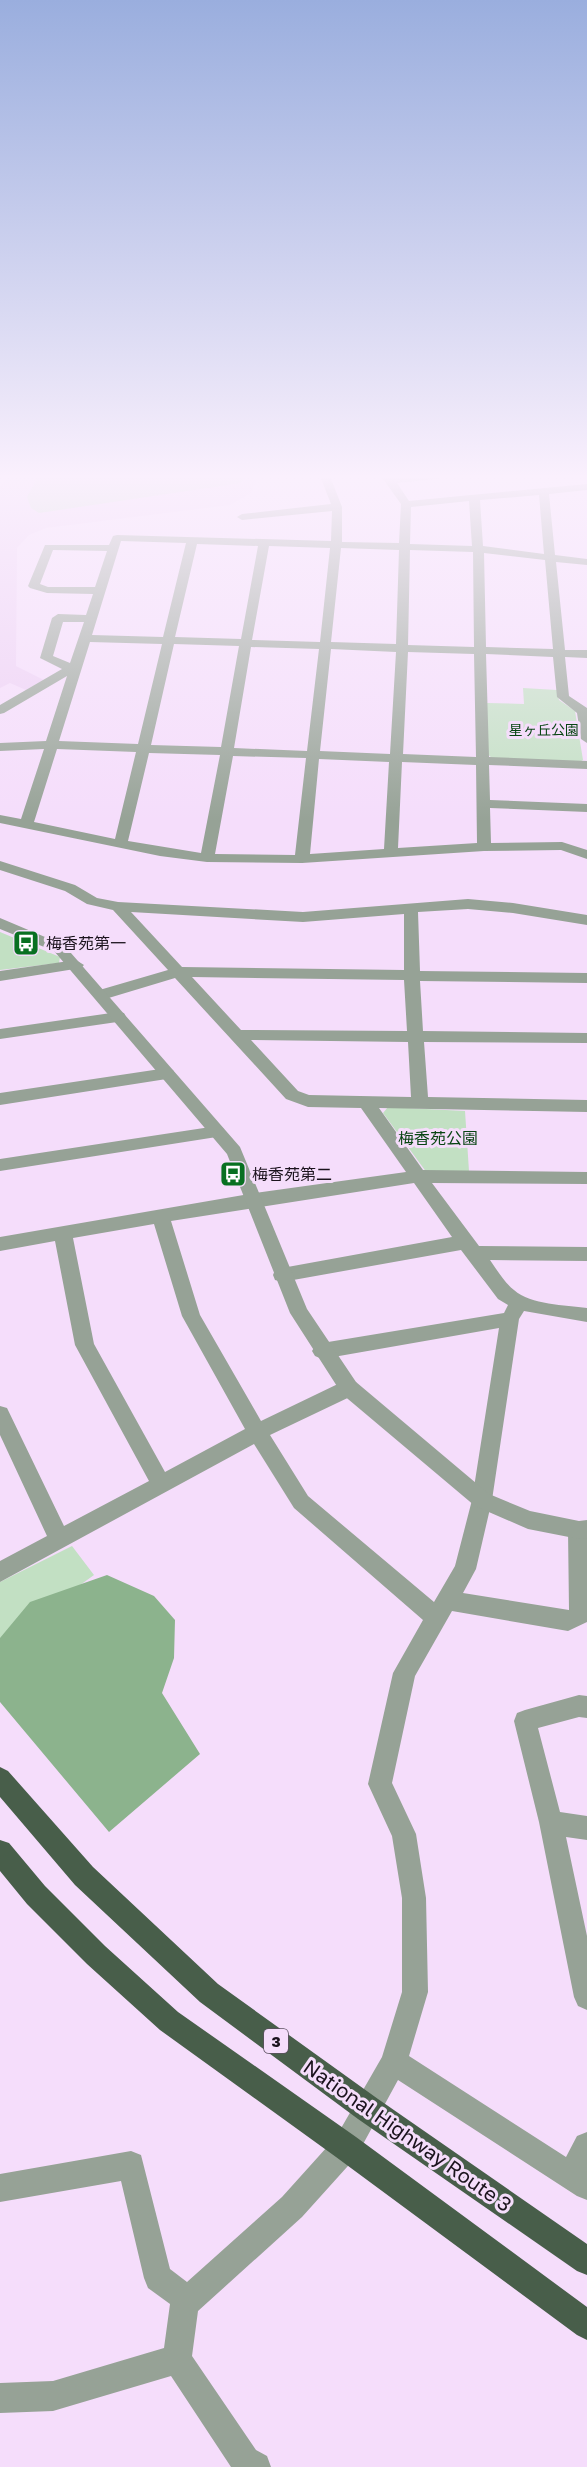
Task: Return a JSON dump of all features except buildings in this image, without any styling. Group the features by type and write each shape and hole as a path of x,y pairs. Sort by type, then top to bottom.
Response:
{"highway":[{"name":"National Highway Route 3","path":"0,1779 84,1876 209,1993 368,2109 587,2261"},
{"path":"0,1852 36,1895 169,2021 346,2147 587,2325"}],"street":[{"path":"27,823 99,591"},
{"path":"121,843 181,591"},
{"path":"207,858 229,750 255,591"},
{"path":"302,860 330,591"},
{"path":"391,854 404,591"},
{"path":"479,591 484,848"},
{"path":"554,591 563,697 585,712 587,739"},
{"path":"75,664 46,658 58,618 91,619"},
{"path":"86,638 587,654"},
{"path":"0,710 75,664"},
{"path":"0,747 52,744 587,765"},
{"path":"484,804 587,808"},
{"path":"0,819 160,852 207,858 302,860 484,848 562,846 587,855"},
{"path":"0,865 70,888 92,901 118,907 303,917 468,904 513,908 587,921"},
{"path":"118,907 292,1095 308,1101 587,1106"},
{"path":"411,907 412,977 420,1104"},
{"path":"0,924 59,948 102,995 118,1017 239,1159 282,1275 299,1312 322,1351 349,1388 482,1500 528,1520 583,1529 580,1615 568,1621 442,1609 301,1502 257,1432 191,1316 161,1217"},
{"path":"0,976 76,965"},
{"path":"102,995 178,972 587,978"},
{"path":"0,1034 118,1017"},
{"path":"235,1035 587,1038"},
{"path":"0,1099 167,1074"},
{"path":"366,1103 507,1297 551,1311 587,1315"},
{"path":"0,1166 217,1132"},
{"path":"0,1244 255,1200 420,1176 587,1178"},
{"path":"63,1234 85,1345 162,1485"},
{"path":"282,1275 471,1248 587,1254"},
{"path":"248,2465 177,2359 184,2304 292,2207 346,2147 394,2062 415,1992 414,1898 404,1834 380,1784 404,1673 465,1569 482,1500 510,1319 519,1301"},
{"path":"322,1351 510,1319"},
{"path":"0,1572 257,1432 349,1388"},
{"path":"0,1414 60,1540"},
{"path":"586,1987 551,1822 525,1721 579,1706 587,1707"},
{"path":"551,1822 587,1828"},
{"path":"394,2062 579,2180 587,2146"},
{"path":"0,2188 131,2165 158,2278 188,2300"},
{"path":"0,2398 53,2396 177,2359"}],"shaded area":[{"path":"0,591 17,591 16,666 44,680 26,690 10,683 0,688"}],"green space":[{"name":"星ヶ丘公園","path":"523,688 557,690 559,700 575,711 583,760 578,763 492,758 486,753 487,703 524,704"},
{"path":"0,932 60,957 59,963 0,970"},
{"name":"梅香苑公園","path":"388,1107 465,1111 469,1171 427,1173 383,1113"},
{"path":"72,1546 94,1575 0,1643 0,1582"},
{"path":"107,1575 154,1596 175,1620 174,1658 162,1693 200,1754 109,1832 0,1702 0,1638 30,1602"}],"place":[{"name":"梅香苑第一","path":"26,943"},
{"name":"梅香苑第二","path":"233,1174"}]}
